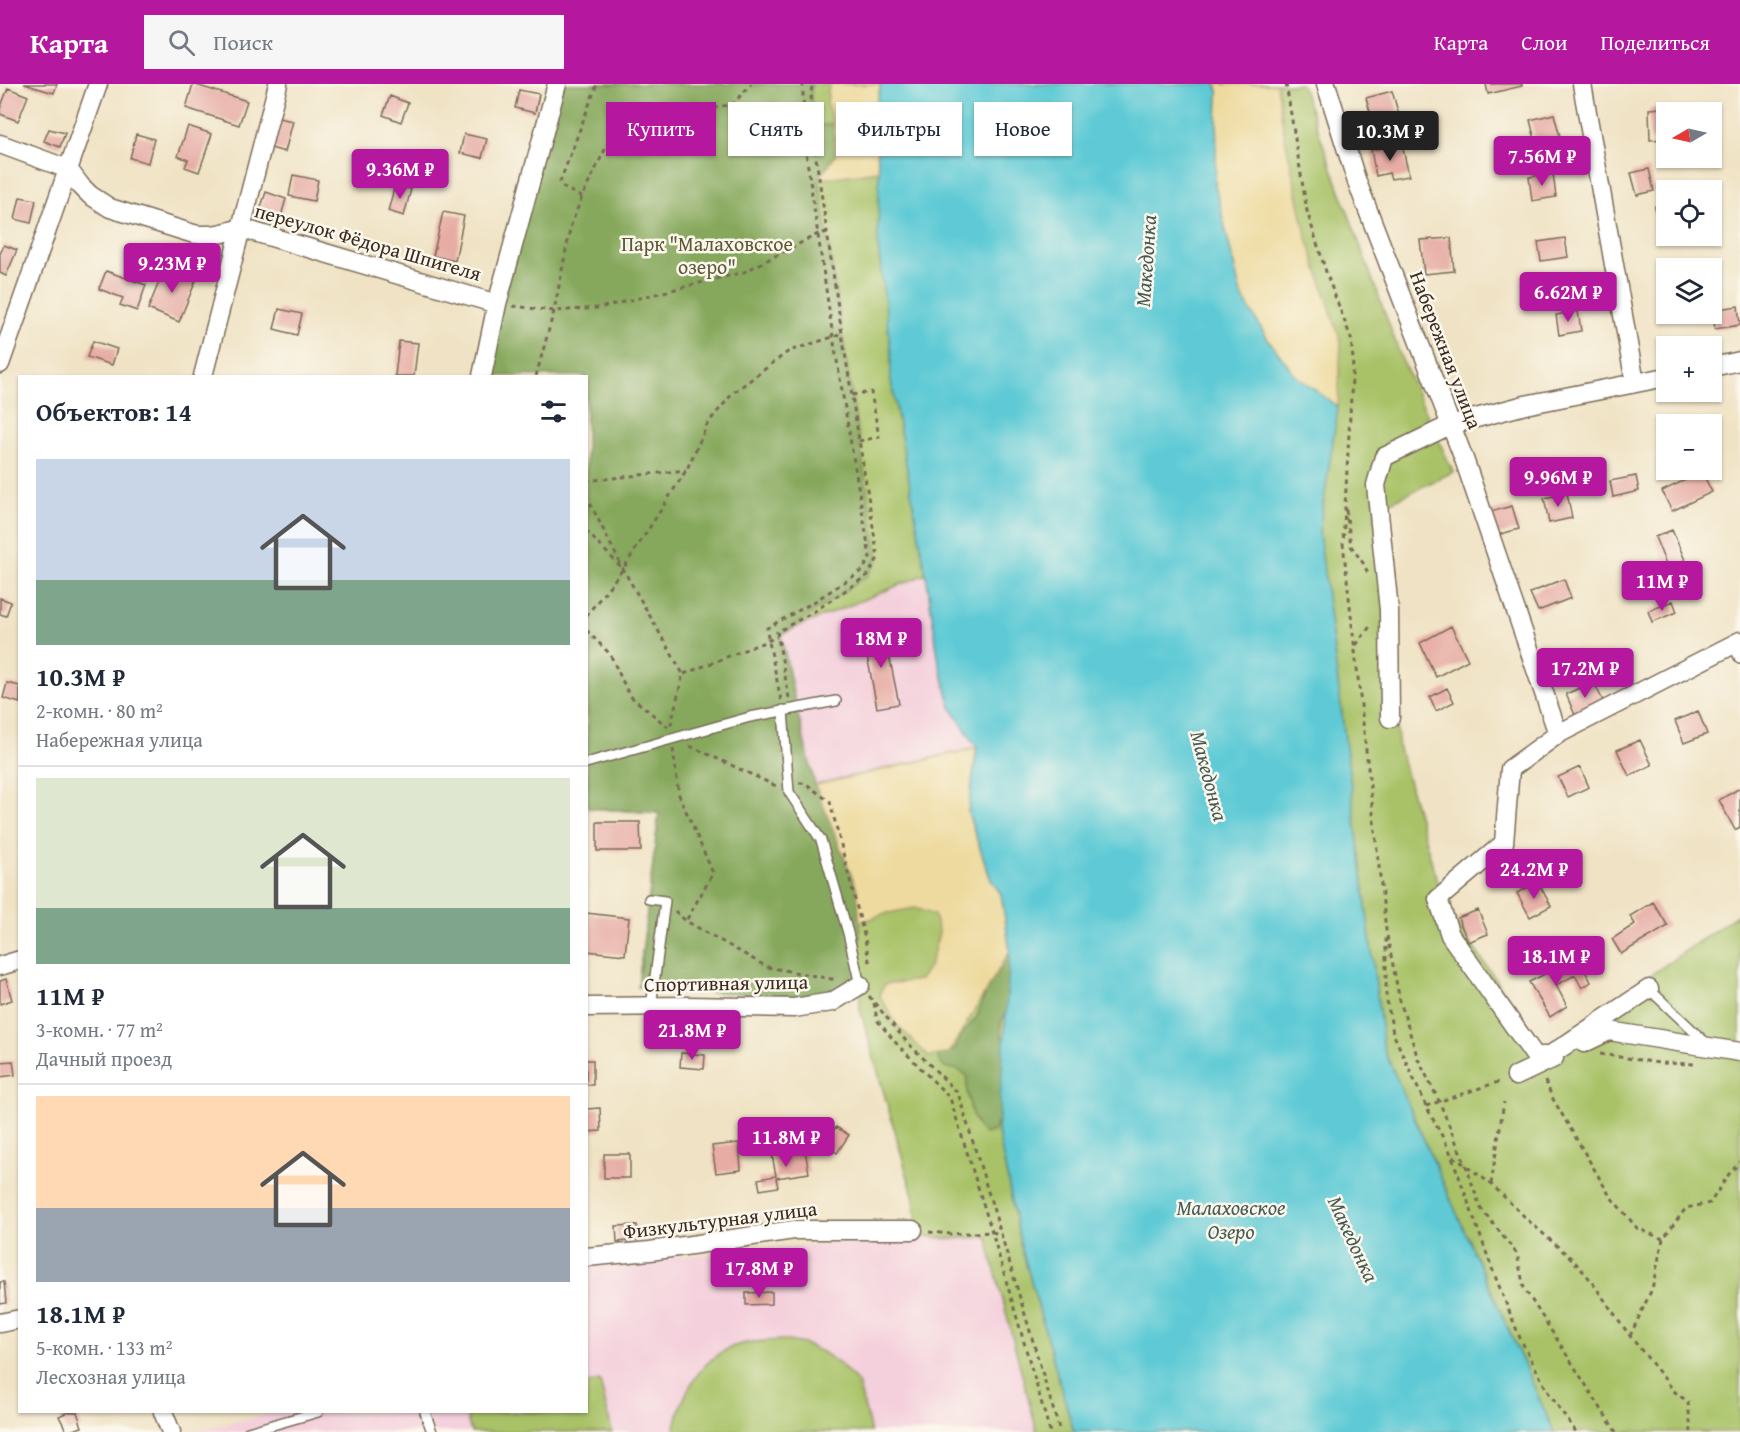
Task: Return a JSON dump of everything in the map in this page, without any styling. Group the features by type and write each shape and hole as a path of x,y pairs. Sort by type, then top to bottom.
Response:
{"street":[{"path":"0,364 98,84"},
{"path":"203,375 278,84"},
{"path":"482,375 497,303 557,84"},
{"name":"Набережная улица","path":"1326,84 1358,182 1464,459 1558,734"},
{"path":"1582,84 1635,383"},
{"path":"0,144 69,169"},
{"name":"переулок Фёдора Шпигеля","path":"69,169 80,185 110,208 207,236 220,235 241,228 497,303"},
{"path":"1722,365 1740,361"},
{"path":"1390,718 1389,610 1376,485 1384,457 1450,425 1526,405 1656,378"},
{"path":"1649,989 1549,1056 1535,1056 1450,934 1438,899 1504,843 1510,769 1558,734 1738,648"},
{"path":"0,966 18,961"},
{"name":"Спортивная улица","path":"588,1007 688,1005 794,1008 832,1002 867,983"},
{"path":"1516,1076 1609,1031 1740,1052"},
{"name":"Физкультурная улица","path":"588,1257 650,1251 794,1230 913,1230"},
{"path":"0,1323 18,1319"},
{"path":"163,1413 171,1432"}],"lane":[{"path":"588,762 750,717 836,700"},
{"path":"787,709 789,792 821,840 848,933 867,983"},
{"path":"649,899 665,901 651,1007"},
{"path":"1649,989 1711,1048"},
{"path":"248,1432 314,1413"},
{"path":"425,1413 432,1432"}],"path":[{"path":"582,197 564,188 560,182 597,84"},
{"path":"716,107 733,104 751,84"},
{"path":"787,709 767,628 812,603 862,570 870,557 832,337 807,160 804,84"},
{"path":"1286,84 1307,211 1327,275 1351,338 1353,371 1343,543 1386,930 1400,1001 1418,1059 1439,1101 1480,1207 1517,1254 1524,1288 1616,1432"},
{"path":"787,709 777,632 815,611 868,575 878,558 816,158 812,85"},
{"path":"536,375 554,311 571,225 606,147"},
{"path":"497,303 554,311 599,308 744,272 818,234 827,232"},
{"path":"588,613 623,569 687,470 708,423 733,393 789,351 842,334"},
{"path":"852,395 871,392 879,437 859,441"},
{"path":"588,481 687,470"},
{"path":"588,499 623,569 683,674 670,728 679,795 712,873 686,921"},
{"path":"1345,500 1351,546 1368,574"},
{"path":"588,533 623,569"},
{"path":"1354,646 1373,622"},
{"path":"588,632 609,654 629,694 670,728"},
{"path":"683,674 777,637"},
{"path":"672,738 789,792 799,799 797,783 805,783 830,802 865,939 867,983 874,1002 877,1020 896,1043 950,1098 992,1232 1050,1432"},
{"path":"665,901 686,921 767,967 867,983"},
{"path":"1386,930 1386,995 1393,1033 1426,1106 1452,1155 1493,1271 1520,1338 1548,1392 1576,1432"},
{"path":"867,983 874,1002 906,1041 958,1093 1060,1432"},
{"path":"1589,1053 1659,1063 1699,1064"},
{"path":"1538,1066 1553,1098 1610,1196 1637,1228 1663,1239"},
{"path":"1426,1106 1496,1083"},
{"path":"1491,1184 1504,1102"},
{"path":"1452,1155 1491,1184 1572,1259 1589,1278 1630,1336 1675,1392 1688,1402 1690,1432"},
{"path":"1630,1336 1652,1290 1663,1239 1686,1208 1710,1203 1740,1162"},
{"path":"913,1230 951,1234 992,1232 1002,1234"}],"shaded area":[{"path":"926,574 939,663 951,707 977,748 815,785 781,635"},
{"path":"919,1236 952,1239 988,1237 1037,1432 189,1432 275,1413 588,1413 588,1265"}],"green space":[{"name":"Парк \"Малаховское озеро\"","path":"549,84 881,84 877,102 836,102 836,156 878,156 891,380 926,574 781,635 815,785 977,748 1010,951 998,1132 1021,1246 1074,1432 1037,1432 988,1237 949,1239 919,1236 913,1195 860,1009 860,985 795,997 638,987 659,813 588,808 588,375 586,375"},
{"name":"Парк \"Малаховское озеро\"","path":"549,84 812,84 812,102 728,102 728,156 824,156 824,125 833,124 836,155 819,179 878,558 868,575 781,635 815,785 857,889 860,923 860,985 795,997 638,987 659,813 588,808 588,375 482,375"},
{"path":"1216,84 1301,84 1402,360 1453,472 1374,510 1399,749 1444,905 1544,1049 1740,913 1740,1432 1554,1432 1384,1050 1319,532 1338,407"},
{"path":"1005,953 1010,957 1007,1010 1001,1022 1001,1035 1009,1050 1009,1057 1002,1068 1005,1077 1001,1116 994,1131 985,1134 976,1124 970,1108 967,1076 958,1070 944,1067 938,1059 944,1051 955,1050 960,1036 977,1017 984,997 981,982"},
{"path":"782,1340 804,1344 822,1352 841,1365 858,1383 871,1432 674,1432 686,1394 692,1382 709,1361 738,1345"},
{"path":"600,1381 612,1432 471,1432 466,1414 588,1413 588,1384"}],"sand":[{"path":"829,84 881,84 877,102 836,102 836,155 833,124 827,105"},
{"path":"1216,84 1277,84 1284,133 1306,235 1341,342 1338,407 1295,376 1267,338 1241,295 1215,185 1218,91"},
{"path":"836,155 878,156 879,171 819,179"},
{"path":"977,748 968,813 991,880 1001,893 1010,951 949,1053 929,1057 896,1024 879,994 885,984 920,980 930,965 939,933 934,915 915,908 883,914 860,923 857,889 815,785"}],"water":[{"name":"Малаховское Озеро","path":"881,84 1216,84 1218,91 1215,185 1241,295 1267,338 1295,375 1338,407 1319,532 1384,1050 1554,1432 1074,1432 1021,1246 998,1132 1010,951 1001,894 991,880 968,813 977,748 951,707 939,663 926,574 891,380 891,353 878,246 878,156 962,156 962,102 877,102"}],"building":[{"path":"24,84 57,84 54,93"},
{"path":"193,84 247,101 239,125 186,108"},
{"path":"1486,84 1522,84 1522,86 1488,94"},
{"path":"8,88 28,96 18,121 0,114"},
{"path":"519,90 539,94 535,113 515,108"},
{"path":"1392,91 1399,115 1373,122 1366,98"},
{"path":"390,96 408,103 401,122 383,115"},
{"path":"1656,108 1656,140 1650,140 1649,109"},
{"path":"1554,114 1563,148 1539,155 1530,120"},
{"path":"274,117 293,121 285,152 267,147"},
{"path":"188,126 212,134 199,172 185,167 188,160 178,156"},
{"path":"49,129 65,133 60,147 44,141"},
{"path":"136,134 154,139 148,163 130,158"},
{"path":"464,134 487,139 482,158 460,153"},
{"path":"1402,144 1409,176 1391,179 1389,173 1376,176 1371,150"},
{"path":"1649,169 1654,191 1637,195 1631,173"},
{"path":"1553,173 1556,197 1532,201 1529,177"},
{"path":"293,175 318,180 314,201 289,196"},
{"path":"395,185 411,189 404,216 388,211"},
{"path":"266,192 286,199 279,223 258,216"},
{"path":"20,197 36,200 31,223 15,219"},
{"path":"443,212 464,216 455,261 433,256"},
{"path":"1451,238 1454,271 1424,274 1420,240"},
{"path":"1565,238 1568,257 1541,261 1538,242"},
{"path":"4,245 17,250 6,276 0,273 0,254"},
{"path":"166,265 197,278 179,322 148,309"},
{"path":"106,271 146,285 137,311 120,305 123,298 99,289"},
{"path":"1738,306 1740,325 1715,329 1714,324 1722,324 1722,308"},
{"path":"279,309 302,314 297,335 274,329"},
{"path":"1578,311 1581,331 1559,335 1556,315"},
{"path":"93,341 117,349 112,365 87,357"},
{"path":"399,341 418,343 414,375 395,375"},
{"path":"1636,476 1639,491 1613,497 1610,481"},
{"path":"1685,480 1706,480 1712,492 1672,511 1662,491"},
{"path":"1567,493 1572,518 1549,523 1544,498"},
{"path":"1512,506 1519,529 1497,535 1490,512"},
{"path":"1672,530 1685,560 1667,567 1655,537"},
{"path":"1564,579 1571,598 1538,611 1530,593"},
{"path":"0,598 11,602 6,616 0,614"},
{"path":"1673,601 1677,612 1652,622 1648,611"},
{"path":"1451,626 1468,660 1436,677 1420,643"},
{"path":"884,630 899,704 877,708 863,634"},
{"path":"1594,682 1604,703 1575,715 1566,694"},
{"path":"7,683 18,686 18,702 3,698"},
{"path":"1447,688 1454,702 1436,711 1430,697"},
{"path":"1698,711 1707,734 1684,743 1675,721"},
{"path":"1640,740 1652,765 1629,776 1617,750"},
{"path":"1580,767 1589,787 1568,797 1558,777"},
{"path":"1740,788 1740,827 1735,830 1719,800"},
{"path":"597,822 640,822 641,851 597,851"},
{"path":"1538,882 1551,906 1530,917 1517,893"},
{"path":"1653,902 1668,926 1621,954 1612,939 1635,924 1630,916"},
{"path":"1478,910 1488,934 1468,942 1458,918"},
{"path":"588,913 629,918 625,955 588,951"},
{"path":"1567,963 1575,971 1585,971 1591,982 1582,988 1575,975 1556,985 1567,1006 1550,1017 1529,982"},
{"path":"6,979 12,1000 0,1004 0,981"},
{"path":"681,1053 705,1055 704,1069 680,1067"},
{"path":"588,1060 593,1060 593,1085 588,1085"},
{"path":"13,1061 15,1075 0,1077 0,1062"},
{"path":"600,1108 601,1131 588,1132 588,1109"},
{"path":"836,1127 849,1135 837,1153 824,1144"},
{"path":"739,1143 741,1170 716,1173 712,1146"},
{"path":"805,1150 809,1173 776,1178 778,1187 760,1190 758,1179 776,1176 772,1155"},
{"path":"604,1154 630,1154 630,1178 604,1178"},
{"path":"637,1225 638,1240 617,1242 616,1226"},
{"path":"0,1282 4,1282 6,1303 0,1304"},
{"path":"772,1292 772,1304 746,1305 746,1293"},
{"path":"66,1413 77,1413 82,1427 67,1432 59,1416"}],"water label":[{"name":"Македонка","path":"1146,261"},
{"name":"Македонка","path":"1209,776"},
{"name":"Македонка","path":"1353,1239"}]}
